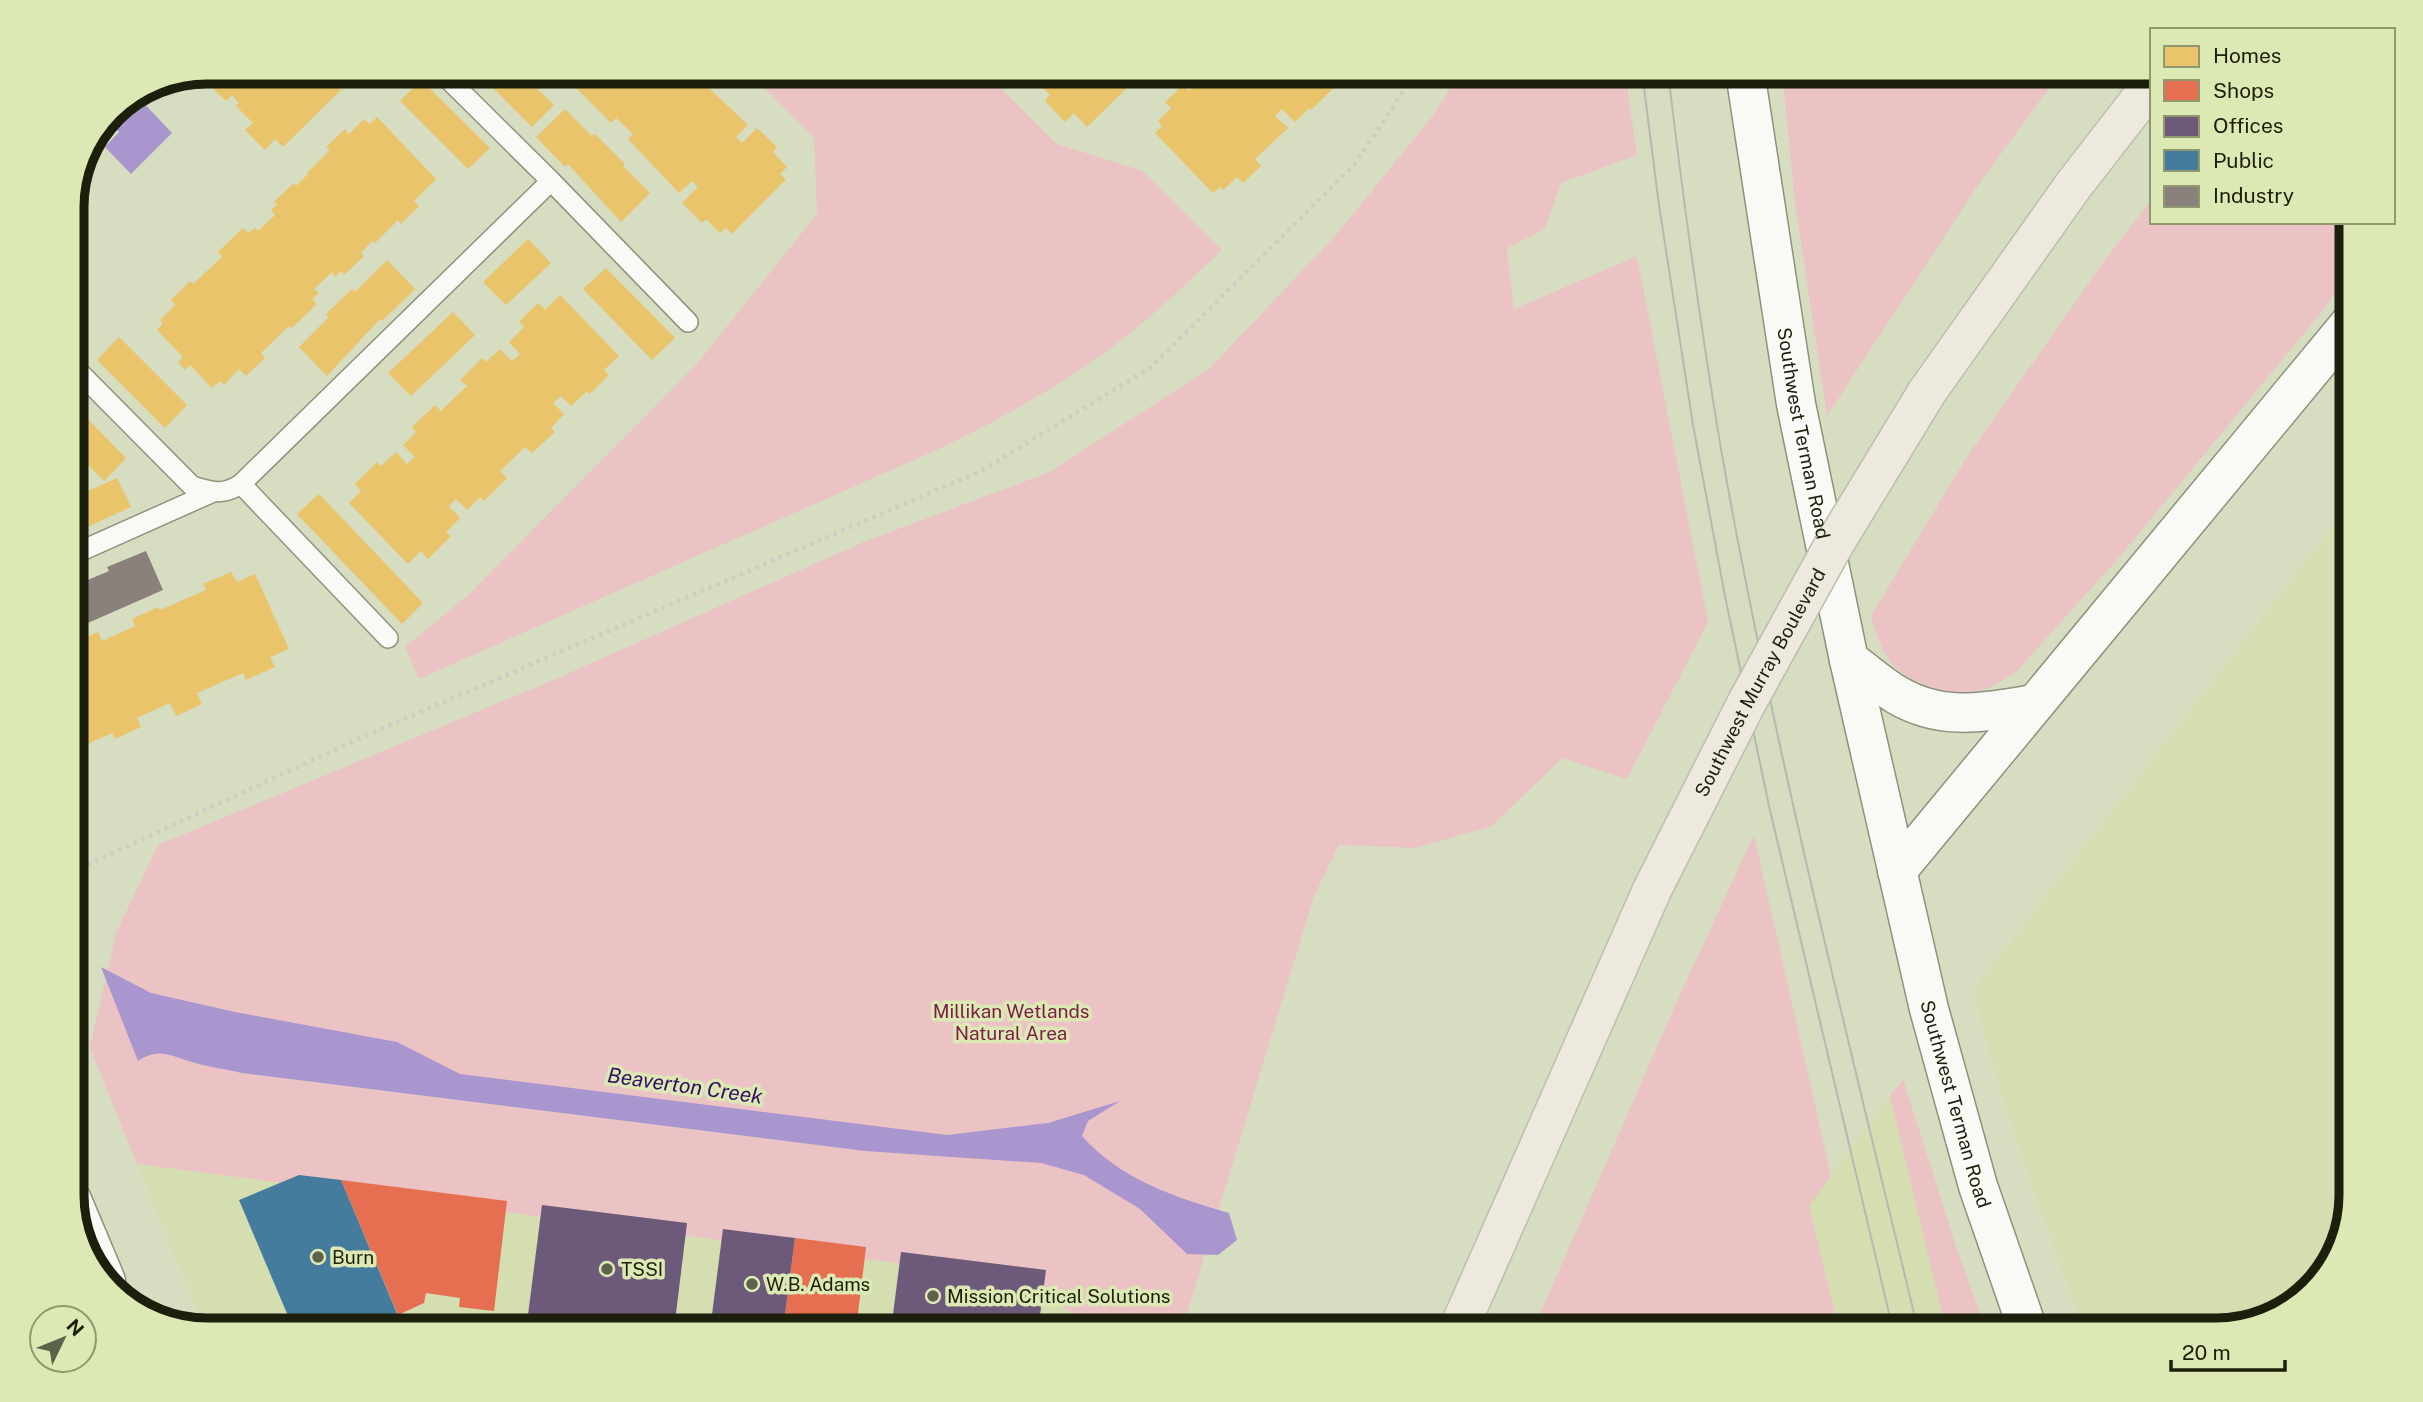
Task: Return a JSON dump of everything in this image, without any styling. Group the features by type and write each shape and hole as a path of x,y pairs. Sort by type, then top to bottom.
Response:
{"main road":[{"name":"Southwest Murray Boulevard","path":"1463,1318 1652,890 1759,680 1832,548 1927,392 2073,186 2150,87"}],"street":[{"name":"Southwest Terman Road","path":"1747,84 1796,404 1849,660 1929,1009 1978,1186 2024,1318"},
{"path":"1897,871 2339,336"},
{"path":"1849,660 1897,695 1946,714 1980,713 2034,704"}],"lane":[{"path":"453,84 688,322"},
{"path":"84,377 192,486 213,492 229,492 241,484 551,181"},
{"path":"241,484 388,638"},
{"path":"84,550 213,492"}],"path":[{"path":"84,866 360,738 981,471 1150,368 1355,164 1408,84"}],"shaded area":[{"path":"143,103 172,133 131,174 105,147 119,132 114,127"},
{"path":"2339,518 2339,1195 2330,1242 2303,1282 2263,1309 2232,1317 2080,1318 2000,1090 1973,990"},
{"path":"101,967 151,993 235,1012 397,1042 460,1074 947,1135 1048,1123 1120,1101 1088,1121 1082,1136 1114,1164 1150,1185 1229,1213 1237,1240 1218,1255 1187,1254 1140,1209 1084,1175 1041,1163 865,1151 242,1073 165,1054 152,1054 138,1061"},
{"path":"1890,1096 1943,1318 1836,1318 1809,1205"},
{"path":"137,1164 1034,1281 1076,1318 207,1318 200,1318"}],"green space":[{"path":"760,84 997,84 1057,144 1143,171 1222,250 1150,316 1104,353 1045,392 983,427 419,679 405,647 465,598 696,365 817,214 814,137"},
{"name":"Millikan Wetlands Natural Area","path":"1453,84 1627,84 1637,155 1561,183 1545,229 1507,248 1514,309 1637,256 1708,622 1627,779 1562,758 1492,826 1415,848 1339,845 1314,896 1186,1318 1076,1318 1034,1281 137,1164 90,1048 116,933 158,845 558,678 866,541 1050,472 1210,368 1336,235 1431,118"},
{"path":"1783,84 2052,84 1978,185 1827,416 1795,203"},
{"path":"2150,202 2150,224 2339,224 2339,288 2122,554 2017,671 1984,690 1973,693 1939,690 1900,672 1893,665 1879,642 1871,616 1965,460 2104,261"},
{"path":"1754,835 1831,1176 1809,1206 1836,1318 1538,1318 1677,1001"},
{"path":"1903,1079 1982,1318 1943,1318 1890,1096"}],"building: Homes":[{"path":"208,84 334,84 341,90 283,147 275,139 265,150 245,130 253,123 236,106 239,103 232,95 226,101"},
{"path":"417,84 425,84 490,148 468,169 400,101"},
{"path":"489,84 532,84 554,105 532,127"},
{"path":"572,84 705,84 748,125 736,137 742,143 757,128 777,147 773,152 787,167 780,174 786,179 732,234 726,228 720,233 706,219 702,223 682,203 698,187 692,181 679,193 628,139 633,134 616,118 611,123"},
{"path":"1039,84 1131,84 1087,127 1074,113 1065,122 1045,101 1050,95"},
{"path":"1195,84 1338,84 1295,122 1282,109 1275,116 1288,128 1255,159 1261,166 1243,183 1237,177 1223,190 1220,187 1213,193 1155,133 1162,126 1158,121 1171,108 1165,102 1183,85 1189,91"},
{"path":"565,109 592,136 595,134 650,193 621,222 568,164 565,167 536,137"},
{"path":"377,117 436,179 414,201 419,206 401,224 398,220 375,243 372,241 361,253 364,256 344,275 341,271 335,277 332,272 314,289 319,293 312,299 317,304 261,353 265,358 246,376 239,369 224,385 220,381 212,388 190,365 185,370 178,362 183,357 157,330 163,323 160,320 175,305 171,300 190,281 193,284 222,257 218,252 243,228 249,233 255,228 258,231 275,215 271,210 277,204 274,202 308,174 330,150 326,147 345,129 349,134 364,119 370,124"},
{"path":"528,239 551,263 506,305 483,282"},
{"path":"387,260 415,289 382,321 380,319 327,376 299,347 329,317 326,314 352,289 355,292"},
{"path":"606,268 675,338 652,360 583,289"},
{"path":"560,295 619,356 604,370 609,375 590,394 587,391 571,406 561,396 553,403 564,414 551,428 555,432 532,453 525,447 500,471 507,478 484,501 480,497 467,510 456,499 449,506 460,518 446,532 451,536 428,559 421,551 408,564 349,503 361,491 355,484 377,462 381,466 396,452 407,464 415,457 403,445 416,432 412,427 435,405 441,411 467,386 460,380 482,358 486,362 500,349 512,361 520,354 509,342 524,327 519,322 538,303 545,310"},
{"path":"453,312 475,335 411,396 388,373"},
{"path":"119,337 187,405 165,428 97,360"},
{"path":"84,415 126,458 104,481 84,461"},
{"path":"117,478 131,507 84,529 84,493"},
{"path":"319,494 423,603 402,624 297,514"},
{"path":"231,572 237,582 255,574 289,649 270,657 275,667 246,680 243,673 197,693 202,704 176,716 170,703 137,718 141,727 115,739 112,733 84,746 84,638 98,632 102,641 135,626 132,619 206,590 203,584"}],"building: Shops":[{"path":"341,1180 507,1201 494,1311 459,1307 460,1298 426,1293 424,1303 398,1315"},
{"path":"795,1238 866,1247 857,1318 785,1318"}],"building: Offices":[{"name":"TSSI","path":"542,1205 687,1223 675,1318 552,1318 528,1315"},
{"name":"W.B. Adams","path":"723,1229 795,1238 785,1318 712,1318"},
{"path":"901,1252 1046,1270 1040,1318 893,1318"}],"building: Public":[{"name":"Burn","path":"299,1175 341,1180 399,1318 289,1318 239,1200"}],"building: Industry":[{"path":"146,551 163,590 84,625 84,582 109,571 107,567"}],"tram line":[{"path":"1644,84 1693,425 1725,596 1769,806 1890,1318"},
{"path":"1670,84 1706,355 1742,560 1813,891 1915,1318"}],"place":[{"name":"Burn","path":"318,1257"},
{"name":"TSSI","path":"607,1269"},
{"name":"W.B. Adams","path":"752,1284"},
{"name":"Mission Critical Solutions","path":"933,1296"}],"water label":[{"name":"Beaverton Creek","path":"685,1086"}]}
